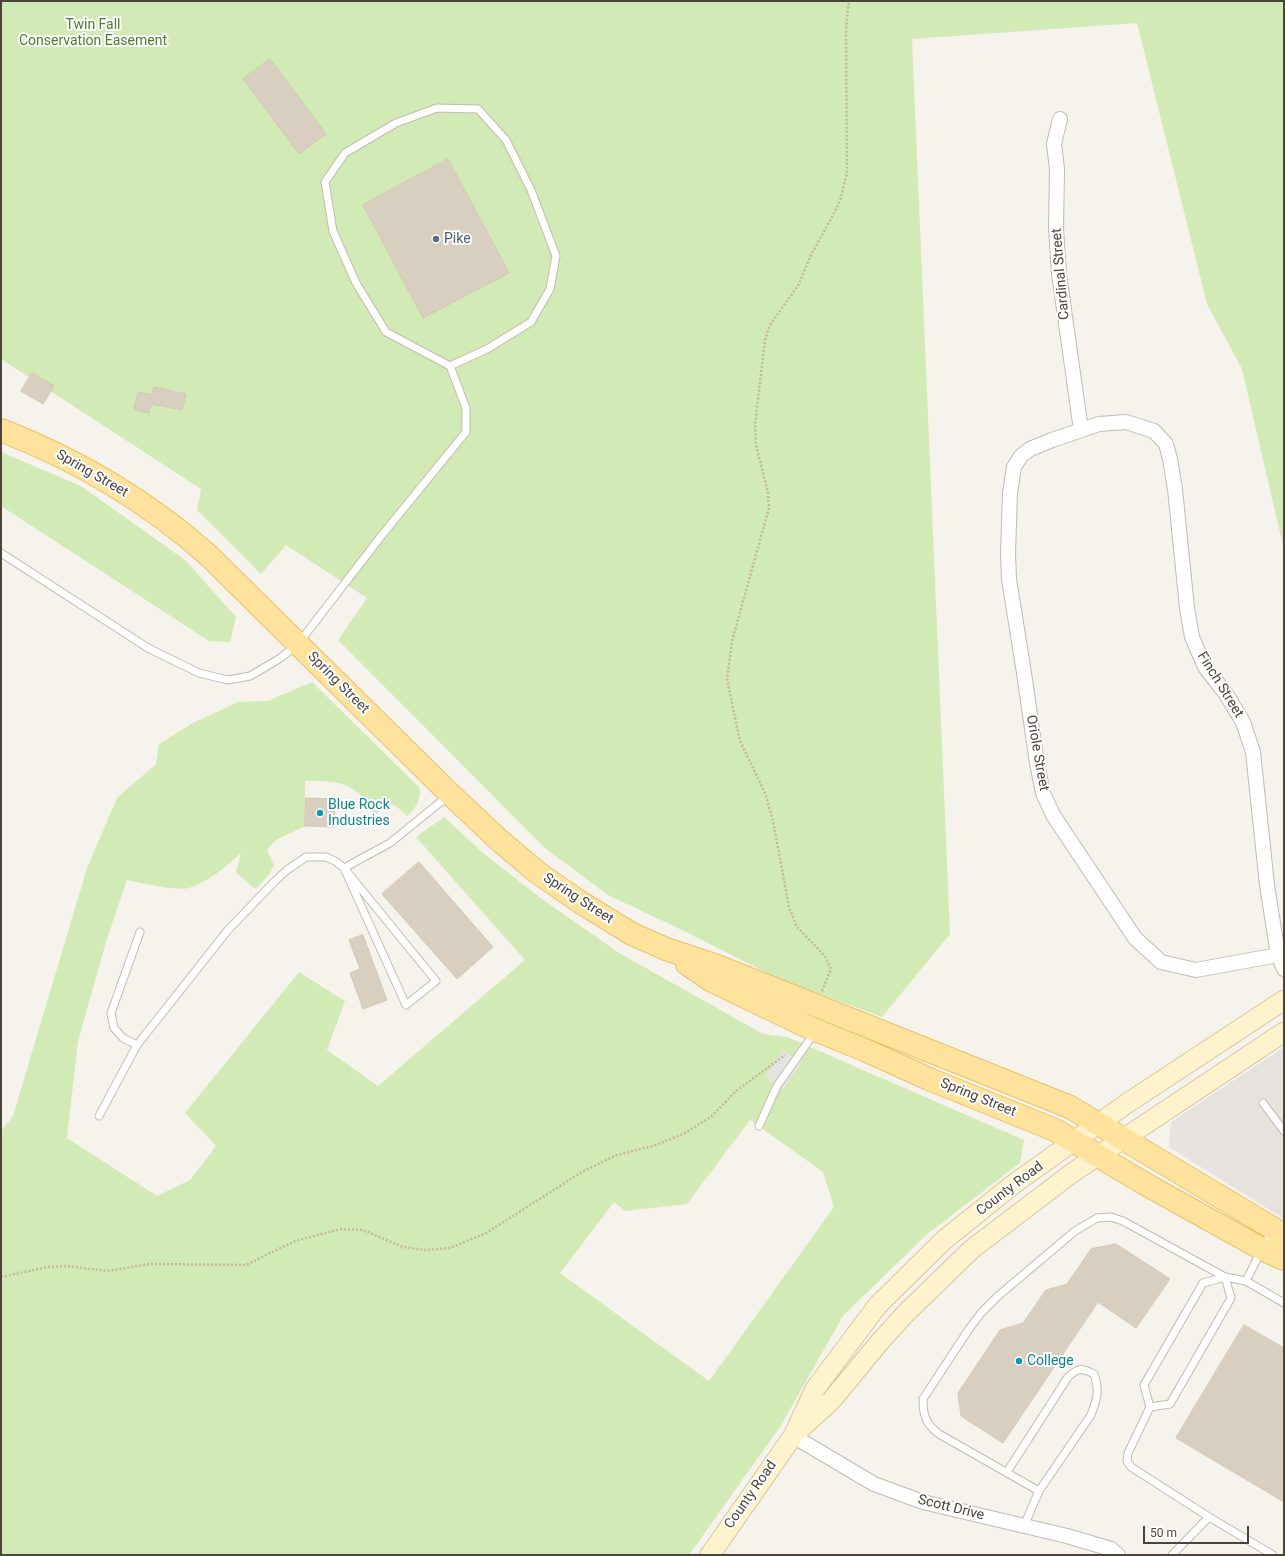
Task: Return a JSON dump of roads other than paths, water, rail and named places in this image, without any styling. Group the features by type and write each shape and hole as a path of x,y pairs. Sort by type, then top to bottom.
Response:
{"main road":[{"name":"Spring Street","path":"1,430 46,448 75,462 164,518 181,531 208,555 450,794 499,840 538,873 580,902 632,934 666,950 717,966 1070,1107 1279,1233"},
{"name":"Spring Street","path":"666,950 712,981 816,1031 1056,1130 1147,1185 1262,1249 1284,1259"},
{"name":"County Road","path":"710,1555 793,1436 815,1389 878,1305 944,1240 1015,1183 1098,1124 1284,1000"},
{"name":"County Road","path":"793,1436 830,1401 905,1314 972,1249 1072,1173 1284,1032"}],"street":[{"name":"Cardinal Street","path":"1060,119 1054,144 1057,169 1056,228 1059,274 1081,430"},
{"name":"Finch Street","path":"1081,430 1099,424 1126,422 1154,431 1166,444 1175,489 1187,608 1192,637 1205,667 1226,694 1244,722 1253,752 1267,885 1278,955 1284,969"},
{"name":"Oriole Street","path":"1081,430 1030,449 1021,456 1014,467 1010,493 1008,553 1009,579 1036,763 1043,793 1053,815 1134,938 1161,962 1196,970 1278,955"},
{"name":"Scott Drive","path":"793,1436 874,1484 923,1502 1067,1536 1111,1549 1118,1555"}],"lane":[{"path":"1,553 148,648 199,673 228,680 250,676 279,659 298,644 382,535 466,432 466,408 450,366 386,332 356,283 333,231 325,182 346,153 396,123 437,108 478,109 506,140 531,190 556,256 550,289 531,322 487,349 450,366"},
{"path":"344,868 390,843 450,794"},
{"path":"99,1116 137,1046 228,930 287,870 306,857 326,857 335,861 344,868 436,981 406,1004 344,868"},
{"path":"137,1046 123,1038 114,1028 112,1012 140,932"},
{"path":"759,1126 777,1086 816,1031"},
{"path":"1263,1102 1284,1131"},
{"path":"1040,1491 939,1434 929,1426 923,1412 923,1399 981,1313 998,1296 1075,1231 1097,1218 1111,1217 1124,1221 1225,1277 1246,1281 1284,1303"},
{"path":"1246,1281 1262,1249 1279,1233"},
{"path":"1150,1407 1170,1404 1231,1298 1225,1277"},
{"path":"1225,1277 1203,1283 1144,1385 1150,1407 1128,1453 1127,1461 1131,1467 1209,1517 1273,1555"},
{"path":"1007,1472 1068,1377 1075,1370 1083,1369 1094,1374 1098,1386 1095,1403 1090,1415 1040,1491 1024,1526"},
{"path":"1172,1555 1209,1517"}],"place":[{"name":"Pike","path":"436,239"},
{"name":"Blue Rock Industries","path":"320,813"},
{"name":"College","path":"1019,1361"}],"park label":[{"name":"Twin Fall Conservation Easement","path":"93,34"}]}
